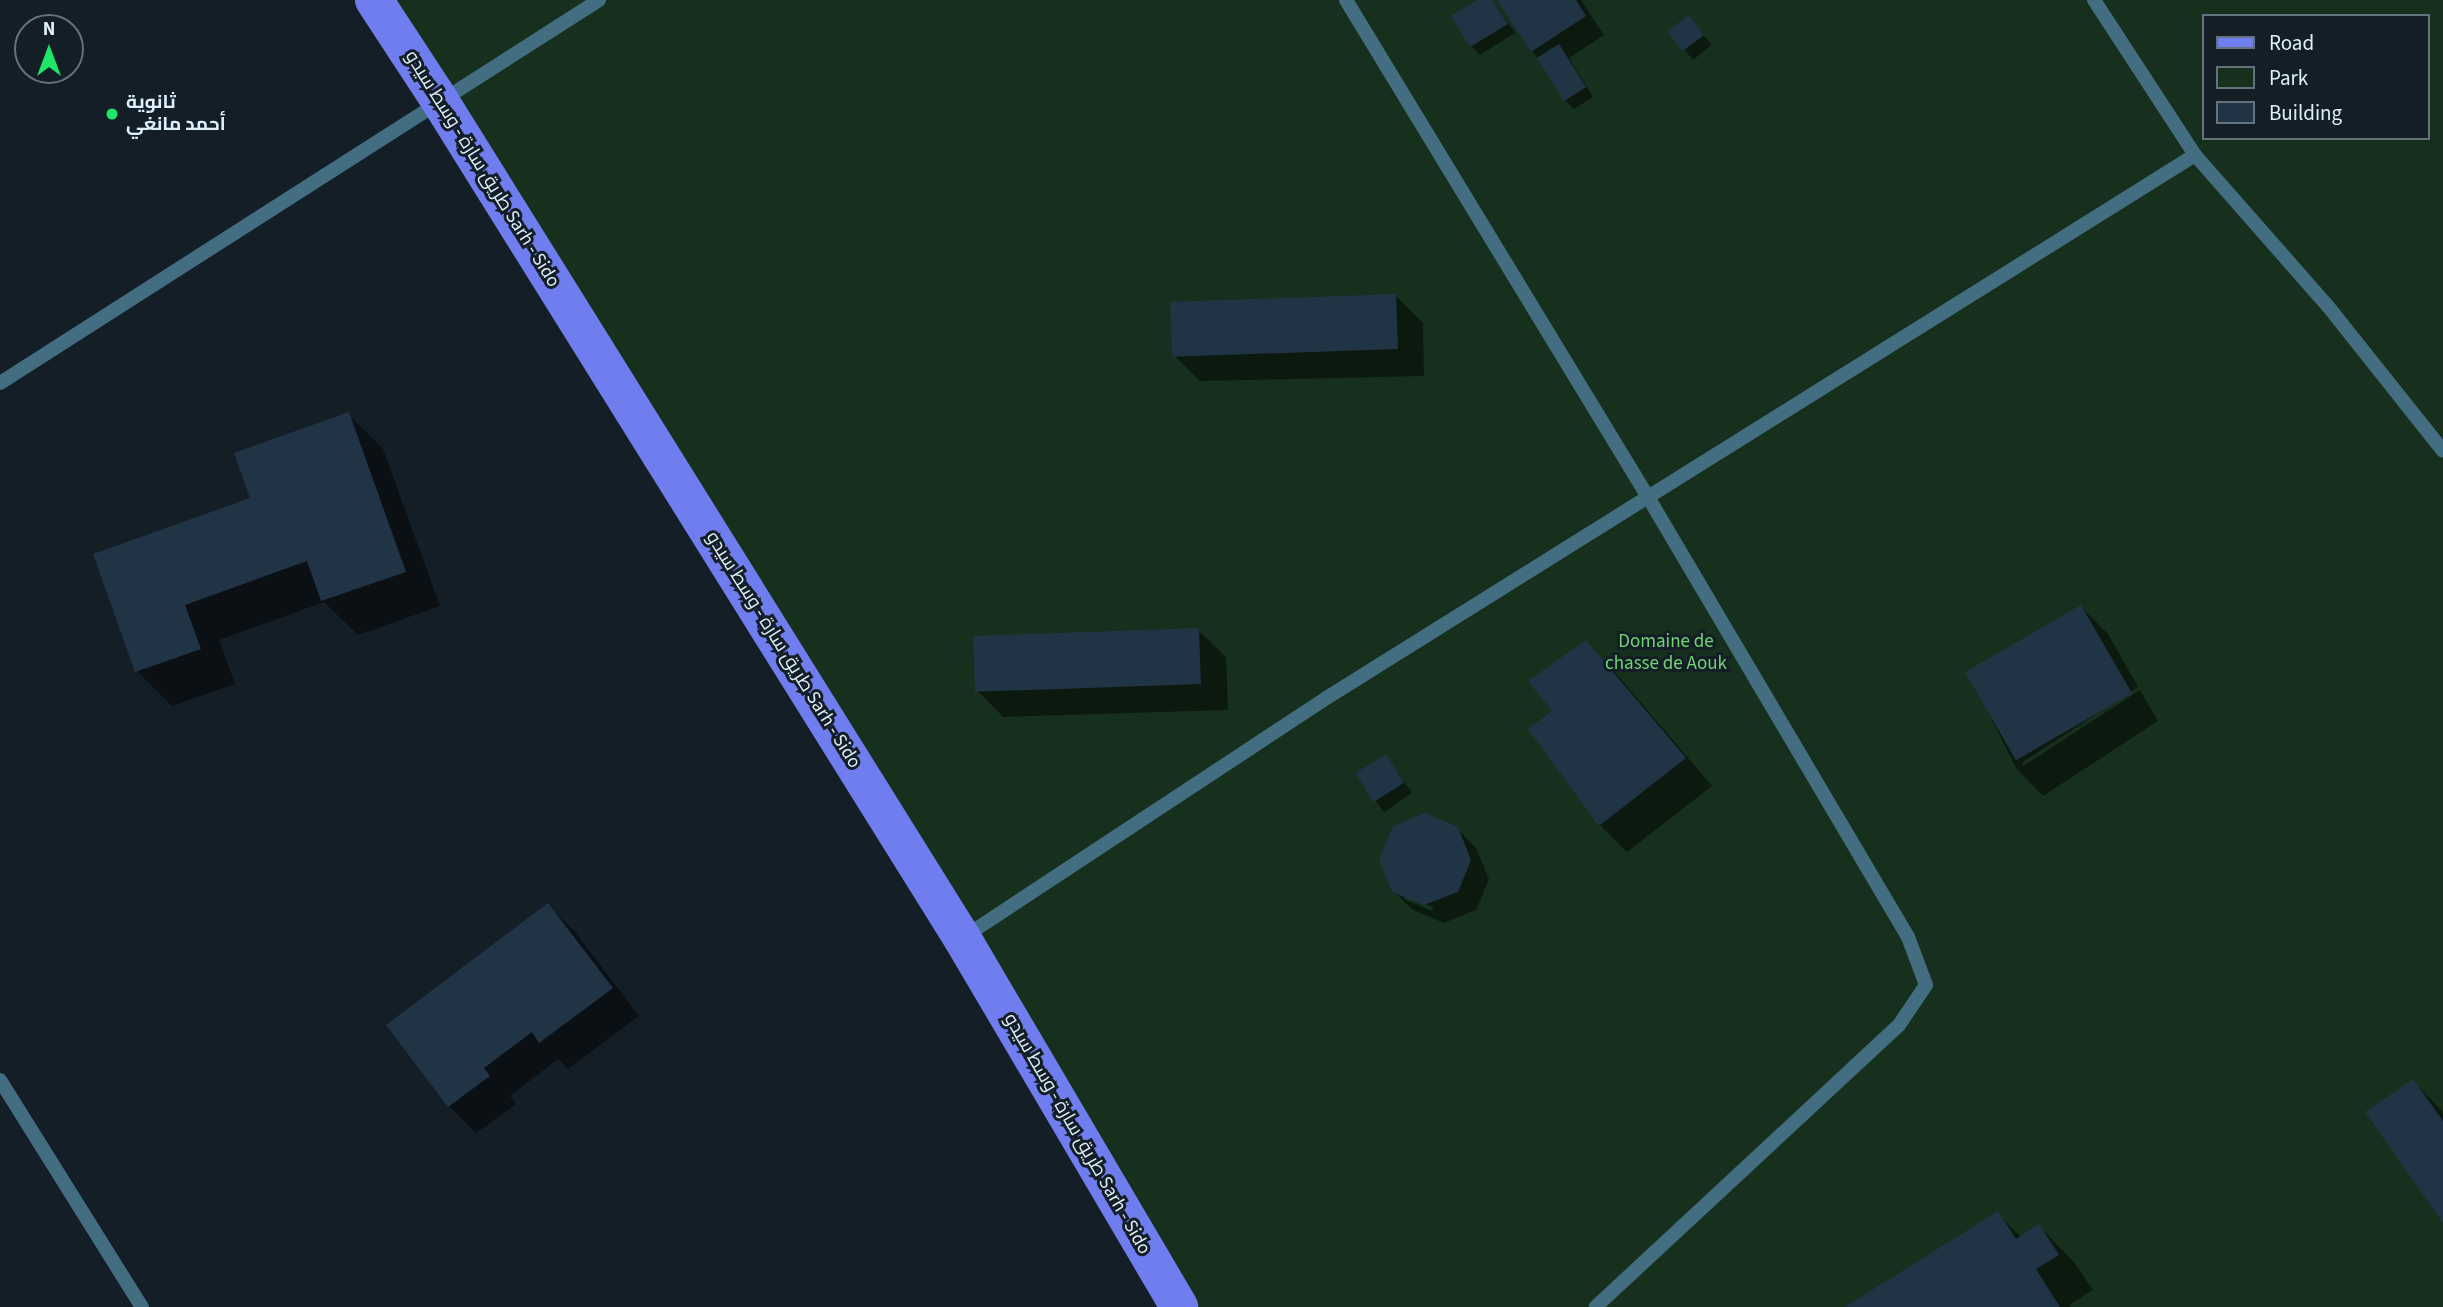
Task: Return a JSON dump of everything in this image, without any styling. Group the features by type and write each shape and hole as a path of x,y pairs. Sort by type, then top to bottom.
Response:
{"main road":[{"name":"طريق سارة - وسط سيدو Sarh - Sido","path":"374,0 440,101 962,938 1179,1307"}],"street":[{"path":"0,383 599,0"},
{"path":"1346,0 1648,497 1908,937 1926,985 1899,1026 1596,1307"},
{"path":"2094,0 2195,155 2327,305 2443,451"},
{"path":"962,938 1328,697 2195,155"},
{"path":"0,1080 142,1307"}],"green space":[{"name":"Domaine de chasse de Aouk","path":"374,0 2443,0 2443,1307 1179,1307"}],"building":[{"path":"1477,0 1492,0 1508,24 1470,47 1451,16"},
{"path":"1497,0 1576,0 1586,16 1531,52"},
{"path":"1689,15 1704,35 1682,51 1667,31"},
{"path":"1559,44 1586,87 1564,101 1537,58"},
{"path":"1396,294 1398,349 1172,357 1170,302"},
{"path":"349,412 406,572 321,601 307,561 185,605 201,649 135,672 93,554 250,498 234,453"},
{"path":"2081,605 2132,693 2016,760 1965,672"},
{"path":"1199,628 1201,684 975,692 973,636"},
{"path":"1586,640 1686,758 1599,826 1528,729 1552,711 1528,681"},
{"path":"1386,754 1404,783 1373,802 1355,773"},
{"path":"1425,813 1458,827 1471,860 1458,892 1424,905 1392,892 1379,859 1393,826"},
{"path":"548,903 613,988 539,1043 532,1032 484,1068 490,1076 448,1107 386,1025"},
{"path":"2413,1079 2443,1121 2443,1223 2365,1112"},
{"path":"1998,1211 2016,1239 2039,1224 2059,1255 2036,1269 2060,1307 1845,1307"}],"place":[{"name":"ثانوية أحمد مانغي","path":"112,114"}]}
